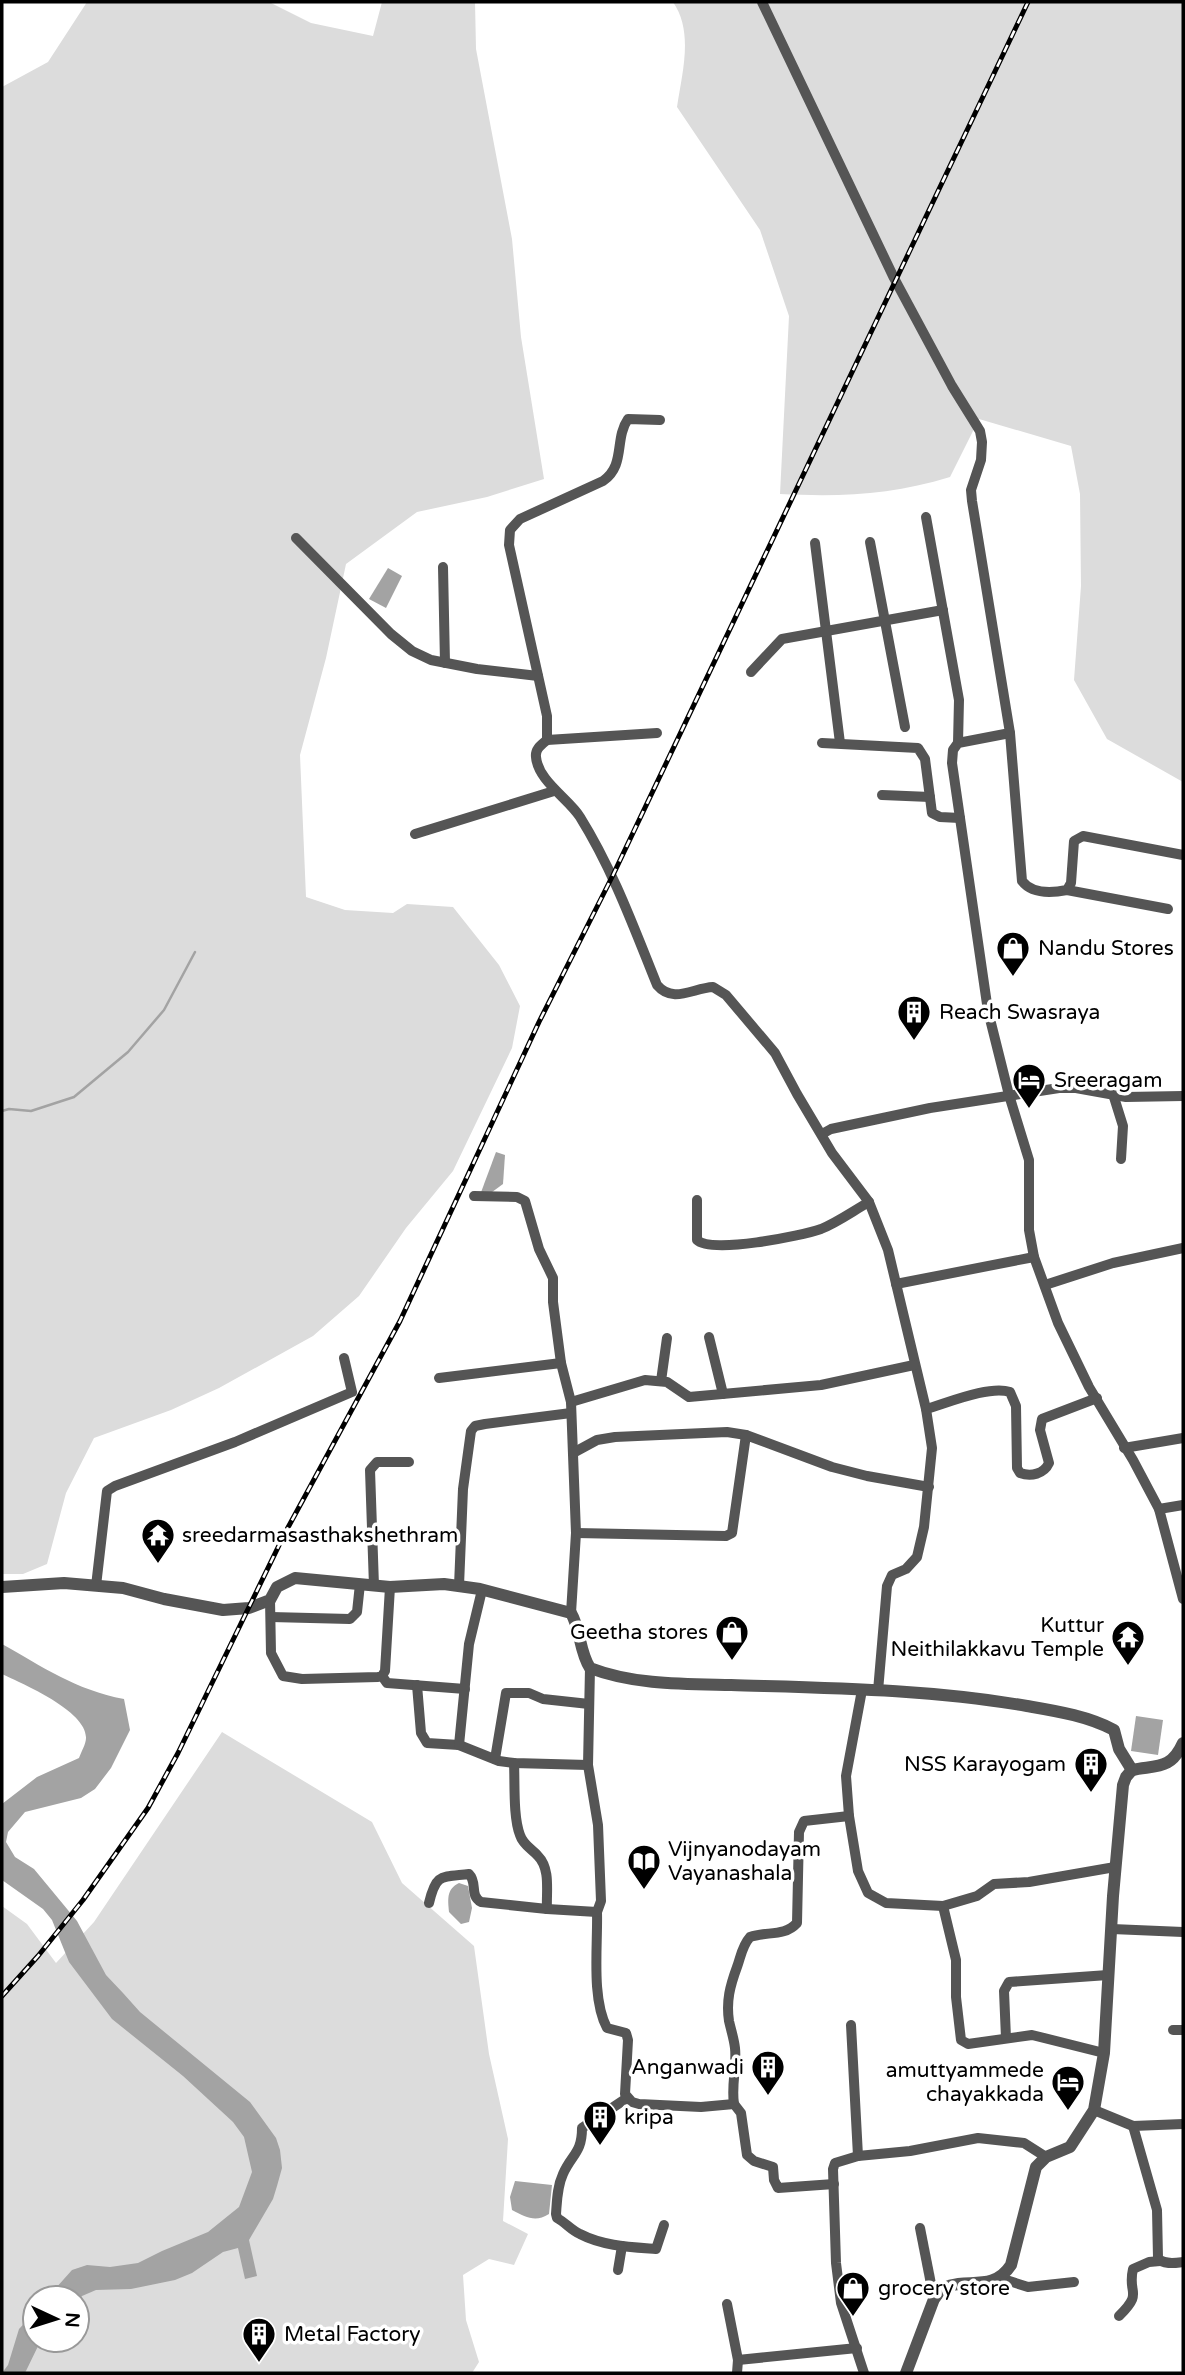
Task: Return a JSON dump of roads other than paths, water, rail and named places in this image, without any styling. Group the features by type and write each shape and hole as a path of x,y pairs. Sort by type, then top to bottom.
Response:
{"street":[{"path":"762,2 894,278 980,431 981,460 971,490 972,501 1010,733 1022,881 1031,890 1067,890 1168,909"},
{"path":"547,740 547,716 509,545 510,530 520,519 612,475 619,457 624,424 628,419 660,419"},
{"path":"926,517 960,700 958,743 953,750 952,763 988,1011 1029,1160 1029,1230 1034,1257 1058,1323 1089,1387 1159,1509 1183,1599"},
{"path":"296,538 391,634 412,651 444,663 538,676"},
{"path":"815,542 840,743"},
{"path":"870,542 905,727"},
{"path":"443,566 444,663"},
{"path":"751,672 782,639 943,610"},
{"path":"657,733 547,740 535,755 554,792 572,804 596,842 613,875 657,985 663,993 674,995 713,987 726,995 775,1053 839,1164 869,1202 888,1250 926,1409 932,1448 924,1527 917,1557 906,1569 892,1575 887,1586 878,1691"},
{"path":"958,743 1010,733"},
{"path":"821,743 918,748 925,760 932,813 960,818"},
{"path":"415,834 554,792"},
{"path":"881,795 930,797"},
{"path":"1067,890 1071,883 1074,841 1078,838 1090,836 1183,855"},
{"path":"822,1134 831,1129 1009,1095 1068,1087 1148,1098 1183,1096"},
{"path":"1113,1094 1123,1126 1121,1159"},
{"path":"474,1196 517,1197 525,1201 539,1248 553,1278 553,1302 561,1363 572,1407 576,1533 571,1613 576,1622 585,1660 590,1668 588,1765 598,1825 601,1901 597,1912 598,1990 600,2009 607,2028 626,2033 628,2040 624,2085 627,2098"},
{"path":"697,1200 697,1240 706,1246 751,1244 800,1235 837,1222 869,1202"},
{"path":"1045,1285 1124,1260 1183,1248"},
{"path":"896,1284 1034,1257"},
{"path":"709,1337 723,1394"},
{"path":"661,1381 667,1338"},
{"path":"96,1586 107,1491 235,1442 352,1392 344,1357"},
{"path":"439,1378 561,1363"},
{"path":"459,1586 463,1489 471,1431 475,1426 572,1407 645,1380 661,1381 689,1397 821,1385 914,1365"},
{"path":"926,1409 987,1392 1010,1392 1016,1406 1017,1468 1020,1473 1034,1474 1042,1471 1049,1463 1040,1430 1042,1419 1097,1398"},
{"path":"573,1453 597,1440 626,1436 714,1432 746,1435 867,1476 929,1487"},
{"path":"576,1533 732,1533 746,1435"},
{"path":"1124,1448 1183,1438"},
{"path":"374,1586 370,1470 377,1462 410,1462"},
{"path":"1159,1509 1183,1506"},
{"path":"382,1676 292,1679 283,1676 271,1653 270,1600 277,1587 295,1578 390,1587 444,1584 482,1590 571,1613"},
{"path":"2,1587 64,1583 96,1586 139,1591 164,1600 223,1610 249,1608 270,1600"},
{"path":"271,1617 350,1619 357,1612 360,1584"},
{"path":"382,1676 385,1671 390,1587"},
{"path":"459,1745 470,1644 482,1590"},
{"path":"590,1668 630,1678 687,1684 976,1697 1041,1708 1101,1723 1114,1730 1119,1749 1132,1770"},
{"path":"382,1676 387,1683 465,1689"},
{"path":"417,1685 423,1739 427,1743 459,1745 495,1759 514,1763 588,1765"},
{"path":"862,1690 846,1776 858,1871 868,1893 886,1903 943,1906 977,1896 994,1884 1028,1882 1115,1867"},
{"path":"495,1759 506,1693 529,1693 543,1699 589,1704"},
{"path":"1000,2278 1010,2265 1036,2168 1046,2157 1070,2147 1094,2110 1104,2053 1115,1867 1123,1785 1132,1770 1170,1764 1179,1754 1183,1743"},
{"path":"514,1763 518,1827 523,1841 544,1864 547,1909"},
{"path":"834,2184 778,2188 773,2167 754,2161 747,2155 741,2113 734,2104 732,2091 736,2065 728,1997 730,1982 744,1945 750,1937 782,1933 792,1929 797,1923 799,1832 804,1821 849,1816"},
{"path":"429,1903 433,1885 440,1878 469,1874 474,1882 473,1893 481,1902 597,1912"},
{"path":"943,1906 956,1960 956,1997 961,2040 968,2044 1032,2035 1104,2053"},
{"path":"1112,1929 1183,1932"},
{"path":"1006,2038 1004,1991 1009,1982 1108,1975"},
{"path":"851,2025 858,2156"},
{"path":"627,2098 639,2104 701,2107 734,2104"},
{"path":"627,2098 582,2128 580,2149 568,2164 559,2183 557,2218 584,2236 622,2246 656,2249 664,2225"},
{"path":"1094,2110 1133,2126 1183,2124"},
{"path":"1133,2126 1157,2210 1156,2250 1160,2261"},
{"path":"864,2373 841,2303 836,2263 835,2163 858,2156 909,2151 978,2138 1024,2143 1046,2157"},
{"path":"920,2228 934,2299"},
{"path":"618,2270 622,2246"},
{"path":"1119,2316 1132,2304 1133,2269 1149,2262 1183,2262"},
{"path":"906,2373 934,2299 939,2290 948,2285 1000,2278 1028,2287 1074,2282"},
{"path":"727,2304 738,2360 737,2373"},
{"path":"738,2360 857,2348"}],"waterway":[{"path":"2,1111 31,1111 74,1097 128,1052 164,1010 195,952"}],"railway":[{"path":"2,1996 83,1900 148,1808 178,1753 285,1533 400,1321 539,1022 613,875 1028,2"}],"place":[{"name":"Nandu Stores","path":"1013,978"},
{"name":"Reach Swasraya","path":"914,1042"},
{"name":"Sreeragam","path":"1029,1110"},
{"name":"sreedarmasasthakshethram","path":"158,1565"},
{"name":"Geetha stores","path":"732,1662"},
{"name":"Kuttur Neithilakkavu Temple","path":"1128,1667"},
{"name":"NSS Karayogam","path":"1091,1794"},
{"name":"Vijnyanodayam Vayanashala","path":"644,1891"},
{"name":"Anganwadi","path":"768,2097"},
{"name":"amuttyammede chayakkada","path":"1068,2112"},
{"name":"kripa","path":"600,2147"},
{"name":"grocery store","path":"853,2318"},
{"name":"Metal Factory","path":"259,2364"}]}
